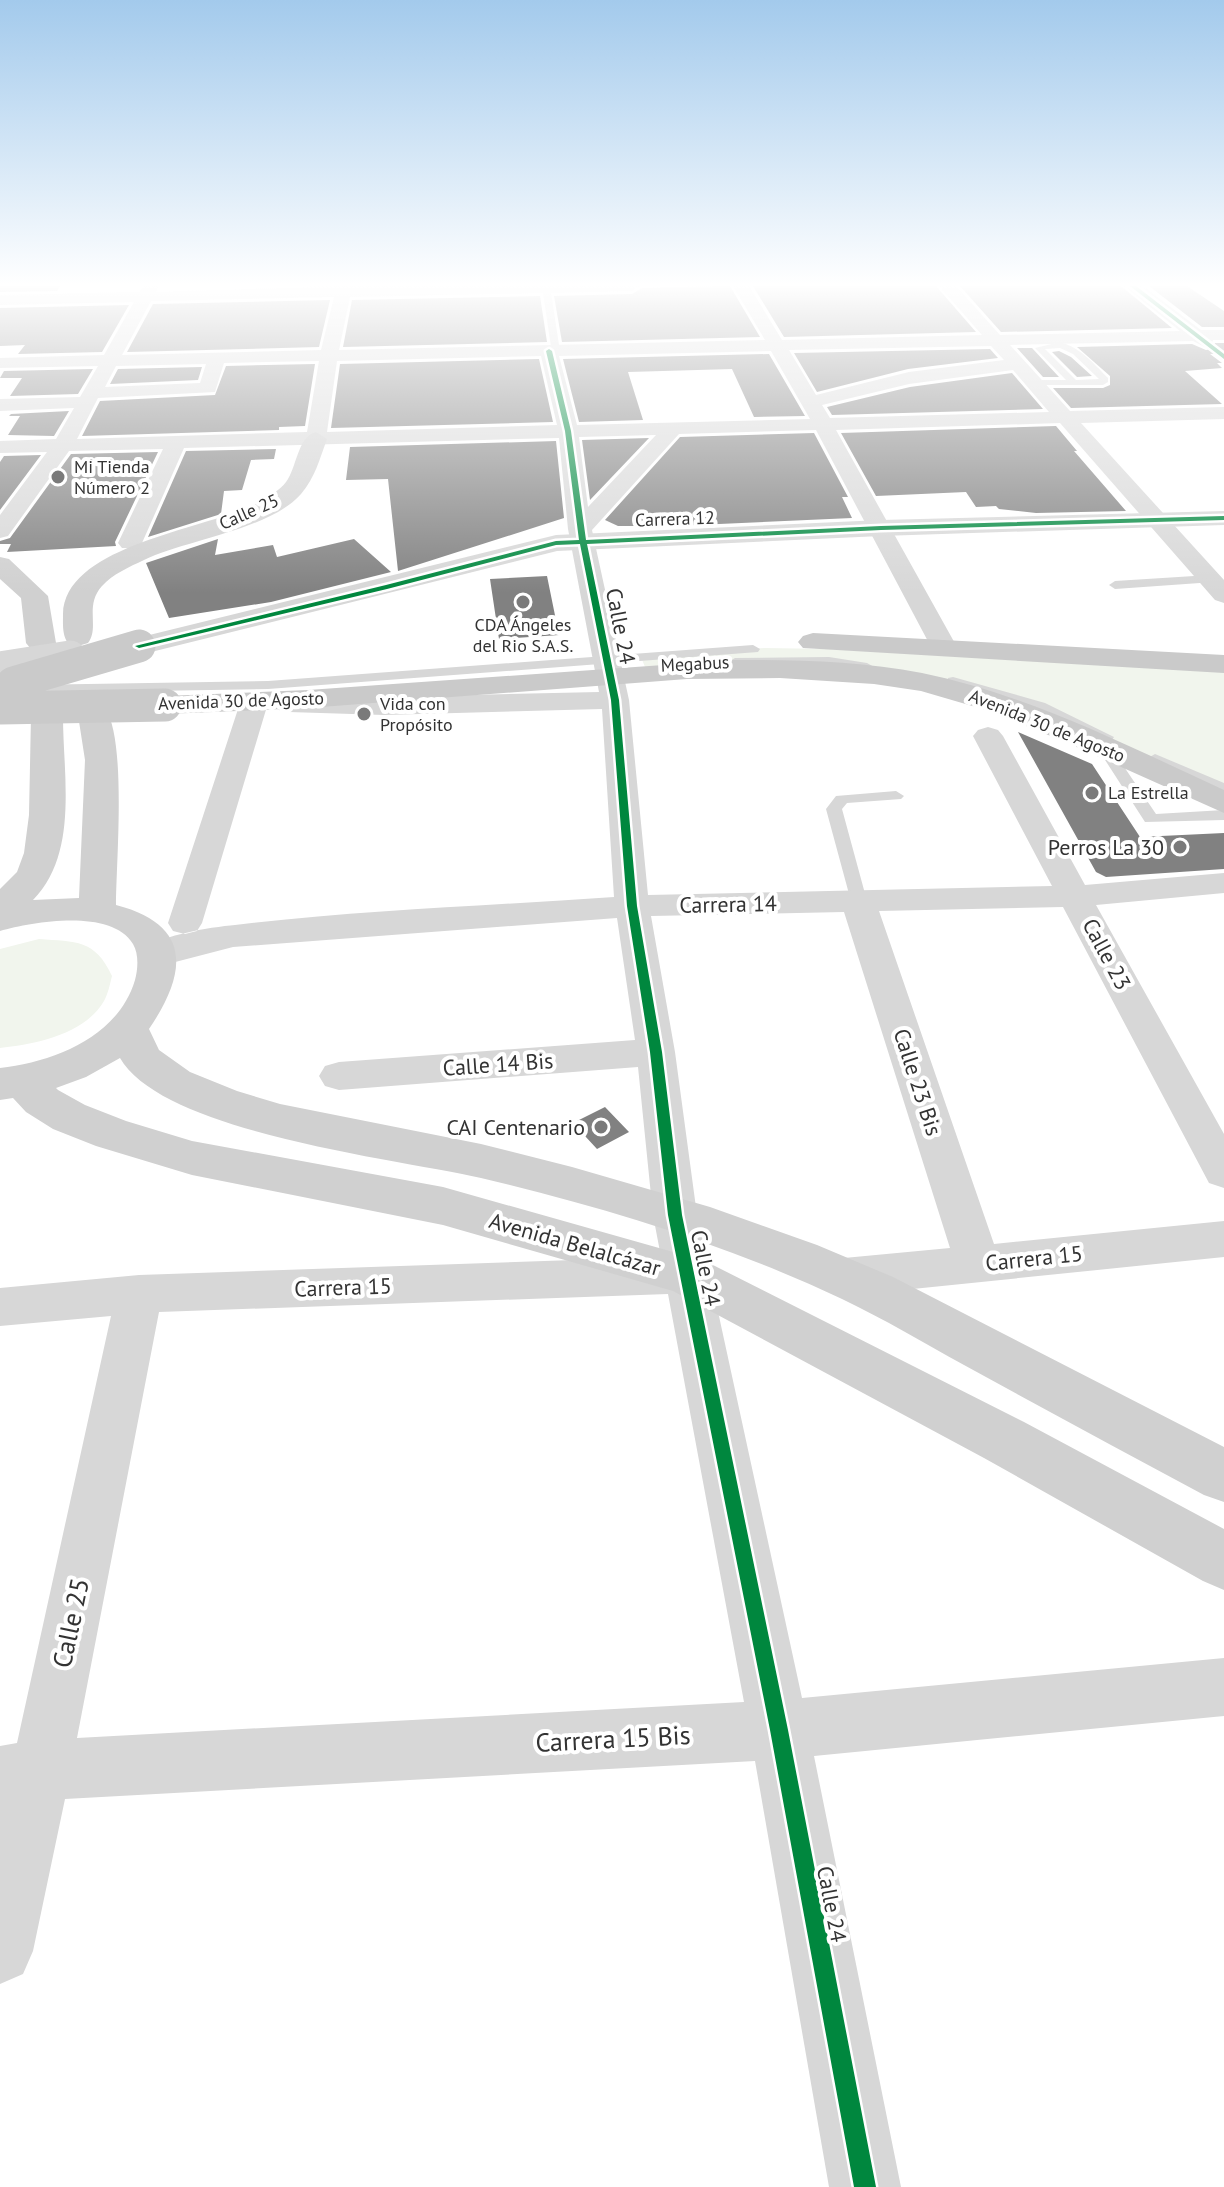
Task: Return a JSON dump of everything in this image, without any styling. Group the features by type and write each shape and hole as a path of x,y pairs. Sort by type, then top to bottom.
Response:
{"main road":[{"name":"Calle 25","path":"78,637 77,603 83,593 134,548 231,523 271,506 289,493 301,478 316,439"},
{"path":"0,565 34,596 41,643"},
{"name":"Avenida 30 de Agosto","path":"2,689 161,693 259,703 610,672 762,642 944,647 1224,664"},
{"path":"2,689 139,646"},
{"name":"Avenida 30 de Agosto","path":"161,693 270,678 769,666 873,674 967,693 1105,749 1224,803"},
{"path":"94,715 101,760 97,912"},
{"path":"0,908 22,890 37,869 44,847 47,716"},
{"path":"0,919 59,909 97,912 148,941 157,973 153,992 129,1030 82,1061 12,1083"},
{"path":"129,1030 129,1042 139,1061 162,1078 215,1102 264,1117 480,1160 675,1215 844,1277 1224,1476"},
{"name":"Avenida Belalcázar","path":"12,1083 69,1117 192,1158 443,1206 687,1275 1004,1440 1224,1561"}],"street":[{"path":"0,531 63,445 97,388"},
{"path":"0,405 207,388"},
{"name":"Calle 25","path":"316,439 324,388"},
{"name":"Calle 24","path":"558,388 568,431 581,535 610,672 632,906 656,1052 675,1215 779,1730 865,2187"},
{"path":"803,388 944,647"},
{"path":"811,402 868,388"},
{"path":"1039,388 1217,587"},
{"path":"0,447 1224,413"},
{"path":"581,535 674,428"},
{"path":"134,548 176,443"},
{"name":"Carrera 12","path":"139,646 387,587 581,535 745,540 881,528 1224,518"},
{"path":"185,923 259,703"},
{"name":"Calle 23","path":"988,736 1224,1172"},
{"name":"Carrera 14","path":"148,941 182,946 233,936 632,906 1076,896 1224,883"},
{"name":"Calle 23 Bis","path":"858,901 978,1264"},
{"name":"Carrera 14","path":"148,941 185,923 233,936"},
{"name":"Calle 14 Bis","path":"339,1076 656,1052"},
{"name":"Carrera 15","path":"844,1277 1224,1239"},
{"name":"Carrera 15","path":"0,1307 139,1294 687,1275"},
{"name":"Calle 25","path":"0,1951 20,1773 139,1294"},
{"name":"Carrera 15 Bis","path":"20,1773 779,1730 1224,1687"}],"lane":[{"path":"1115,585 1217,587"},
{"name":"Megabus","path":"610,672 764,648 830,649 1224,672"},
{"name":"Megabus","path":"2,689 265,695 797,660 829,661 931,676 1040,706 1224,789"},
{"path":"1105,749 1151,819 1224,815"},
{"path":"858,901 834,809 842,799 896,796"}],"shaded area":[{"path":"764,648 830,649 1224,672 1224,789 931,676 645,667 641,657"},
{"path":"39,939 74,942 99,955 112,976 107,995 95,1013 72,1030 28,1044 0,1048 0,949"}],"building":[{"path":"15,388 82,388 78,394 10,396"},
{"path":"218,388 311,388 305,426 279,427 279,430 82,436 100,401 215,395"},
{"path":"337,388 545,388 553,422 331,428"},
{"path":"570,388 633,388 643,420 579,422"},
{"path":"741,388 789,388 805,416 754,417"},
{"path":"906,388 1025,388 1043,409 832,415 827,407"},
{"path":"1053,388 1204,388 1222,404 1071,408"},
{"path":"69,411 54,436 8,435 20,416 9,416 11,414"},
{"path":"1056,426 1126,511 1036,513 999,509 996,506 976,507 966,492 876,496 841,433"},
{"path":"814,433 848,497 842,497 852,518 674,526 618,526 605,520 680,437"},
{"path":"649,438 590,500 582,440"},
{"path":"556,441 564,518 398,571 388,479 346,480 350,447"},
{"path":"276,449 274,459 251,460 242,490 224,491 221,514 148,537 186,451"},
{"path":"158,452 115,542 116,546 7,552 11,544 0,544 0,541 10,538 71,454"},
{"path":"41,455 0,510 0,462 4,456"},
{"path":"218,539 215,555 273,545 277,557 354,539 391,572 271,602 169,618 146,563"},
{"name":"CDA Ángeles del Rio S.A.S.","path":"547,576 559,635 499,639 490,579"},
{"path":"1018,732 1092,764 1140,837 1224,833 1224,869 1106,877 1096,872"},
{"name":"CAI Centenario","path":"605,1107 629,1132 597,1149 573,1123"}],"cycle path":[{"path":"558,388 568,431 580,529 615,700 632,906 656,1052 675,1215 779,1730 865,2187"},
{"path":"139,646 556,543 881,528 1224,518"}],"place":[{"name":"Mi Tienda Número 2","path":"58,477"},
{"name":"CDA Ángeles del Rio S.A.S.","path":"523,602"},
{"name":"Vida con Propósito","path":"364,714"},
{"name":"La Estrella","path":"1092,793"},
{"name":"Perros La 30","path":"1180,847"},
{"name":"CAI Centenario","path":"601,1127"}]}
